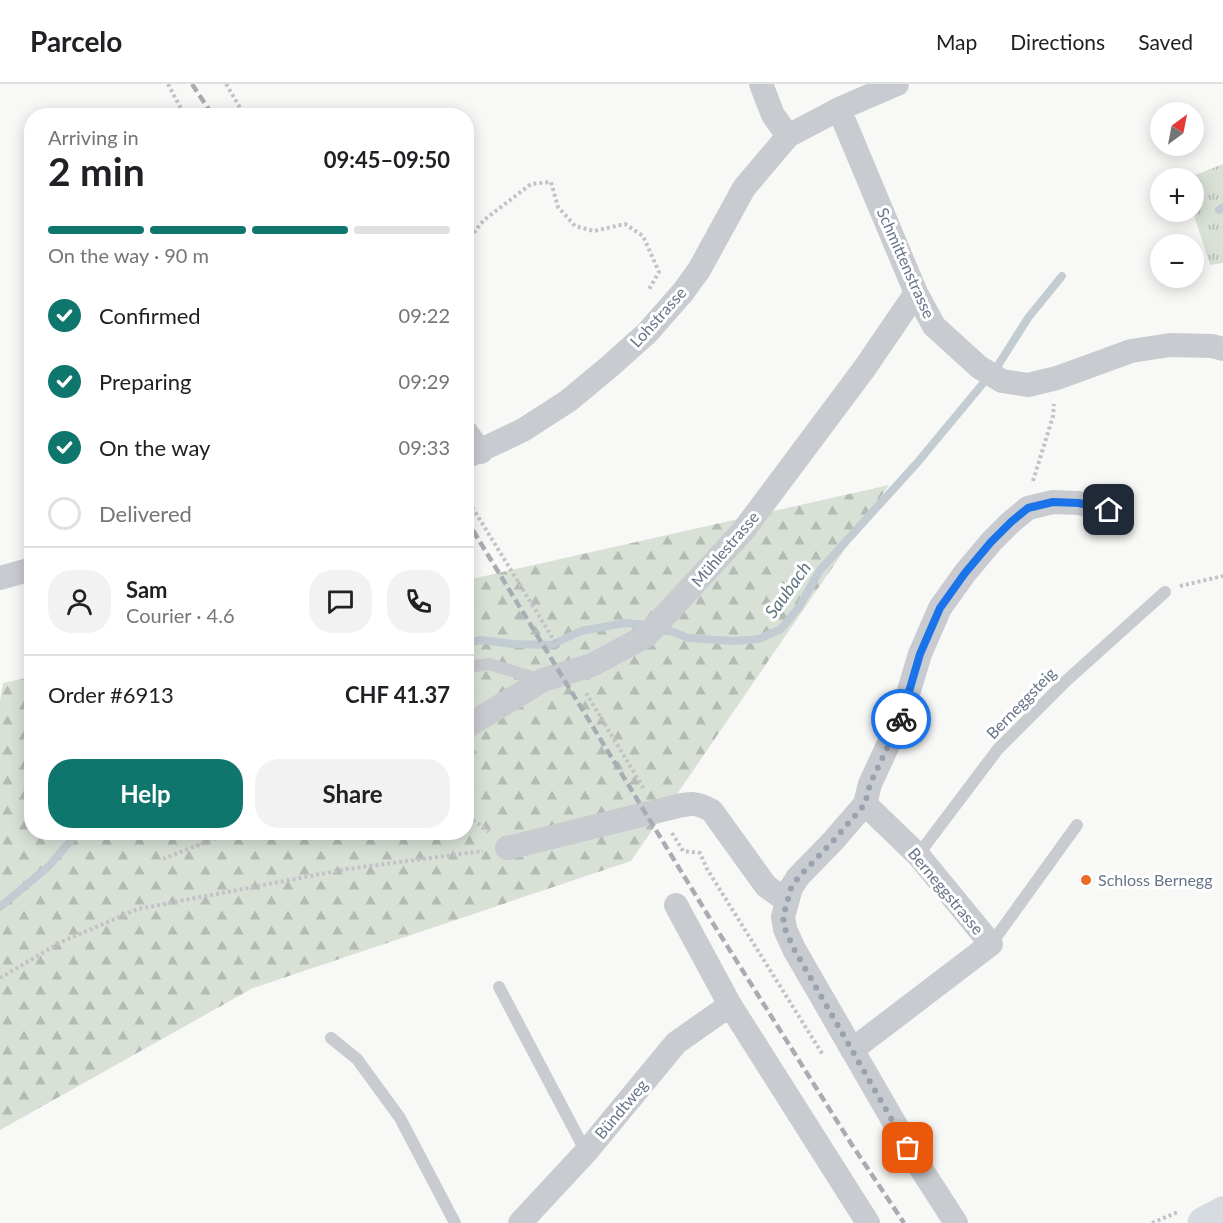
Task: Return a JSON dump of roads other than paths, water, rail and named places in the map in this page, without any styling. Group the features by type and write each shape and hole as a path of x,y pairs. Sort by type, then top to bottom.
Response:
{"main road":[{"path":"1204,1223 1223,1213"}],"street":[{"path":"761,84 773,115 788,136 839,109 897,84"},
{"name":"Schmittenstrasse","path":"839,109 916,293 934,326 979,367 1002,381 1028,385 1057,378 1131,351 1170,345 1212,346 1223,349"},
{"name":"Lohstrasse","path":"474,454 523,430 568,401 647,333 699,270 744,188 788,136"},
{"name":"Mühlestrasse","path":"474,722 543,680 592,665 646,636 743,531 864,369 916,293"},
{"path":"956,1223 920,1167 794,949 785,929 783,917 791,888 798,878 865,804 870,784 902,717 920,654 940,608 965,573 991,542 1028,508 1053,502 1079,503 1109,510"},
{"path":"0,578 24,571"},
{"path":"507,848 674,807 689,804 702,805 712,811 766,886 787,901"},
{"name":"Berneggstrasse","path":"852,1050 991,944 918,855 865,804"},
{"path":"676,905 730,1005 868,1223"},
{"name":"Bündtweg","path":"520,1223 586,1152 676,1042 730,1005"}],"lane":[{"name":"Berneggsteig","path":"918,855 998,749 1066,681 1165,592"},
{"path":"474,666 489,664 543,680"},
{"path":"991,944 1077,825"},
{"path":"499,987 586,1152"},
{"path":"331,1038 357,1059 400,1118 455,1223"}],"waterway":[{"name":"Saubach","path":"1219,210 1223,207"},
{"name":"Saubach","path":"997,367 1028,318 1062,276"},
{"name":"Saubach","path":"474,641 551,645 581,631 625,623 658,626 688,638 733,641 759,639 781,629 799,607 820,570 917,463 985,381"},
{"name":"Saubach","path":"0,907 49,866 71,840"}],"railway":[{"path":"192,84 208,108"},
{"path":"474,532 709,917 852,1145 904,1223"}],"place":[{"name":"Schloss Bernegg","path":"1086,880"}]}
